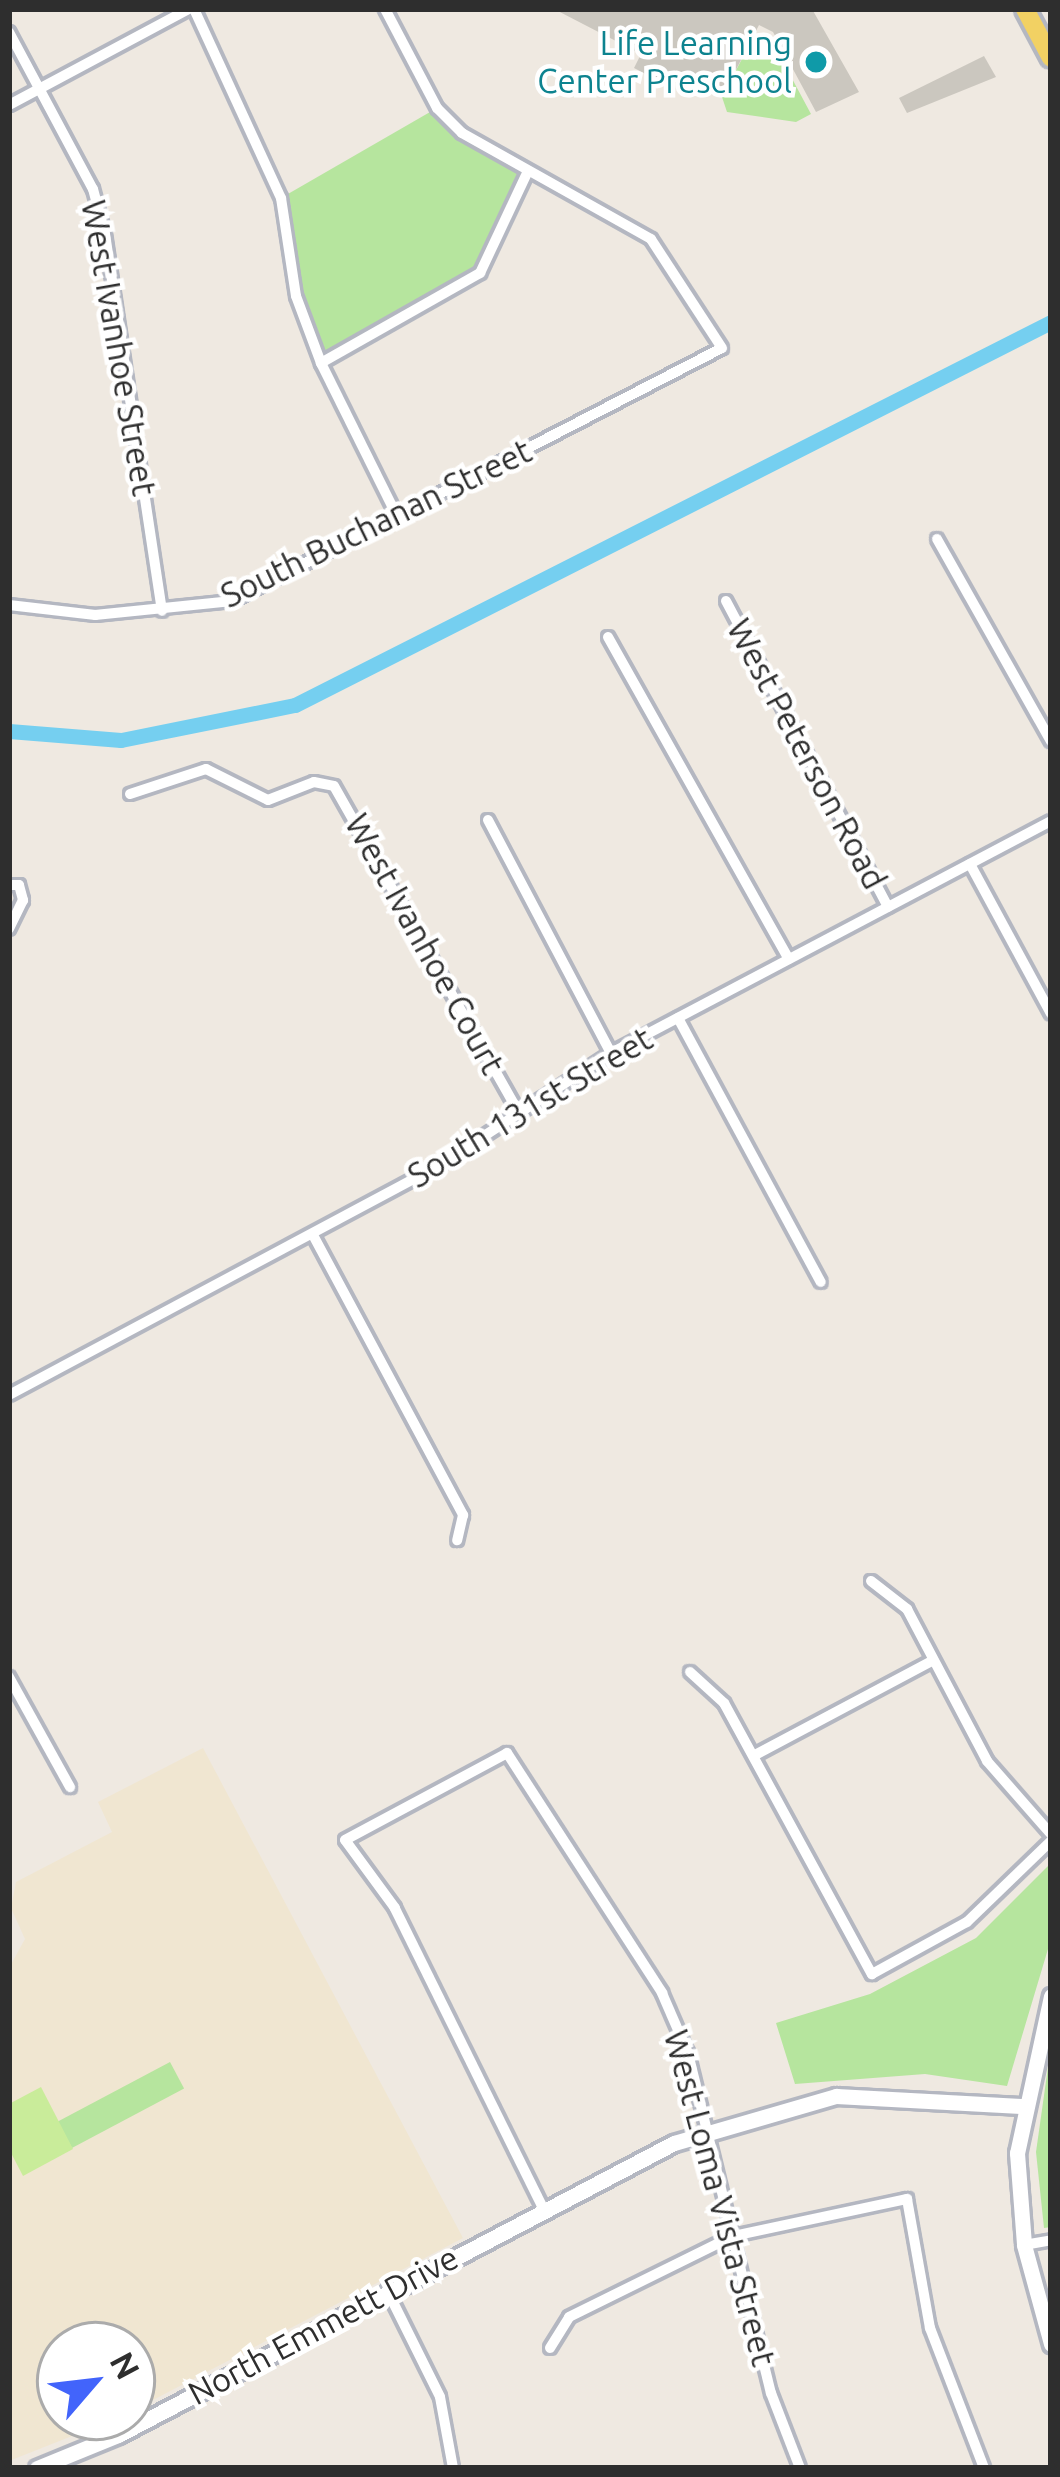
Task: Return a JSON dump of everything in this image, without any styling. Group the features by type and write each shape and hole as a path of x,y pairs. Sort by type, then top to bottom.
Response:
{"main road":[{"path":"1030,11 1051,58"}],"street":[{"path":"9,105 191,9 281,198 296,296 321,363 397,516"},
{"path":"321,363 480,273 527,173 437,108 385,9"},
{"name":"West Ivanhoe Street","path":"9,32 93,189 105,234 162,611"},
{"name":"South Buchanan Street","path":"9,605 162,611 232,601 722,348 651,238 527,173"},
{"path":"937,539 1051,741"},
{"name":"West Peterson Road","path":"726,601 888,907"},
{"path":"608,637 789,959"},
{"name":"West Ivanhoe Court","path":"130,794 206,769 268,800 314,782 334,786 517,1109"},
{"path":"488,820 611,1053"},
{"name":"South 131st Street","path":"9,1394 313,1235 611,1053 1051,821"},
{"path":"970,864 1051,1014"},
{"path":"9,885 20,885 22,900 9,929"},
{"path":"678,1018 820,1282"},
{"path":"313,1235 463,1515 458,1540"},
{"path":"691,1672 724,1703 872,1974 967,1922 1051,1837 987,1761 907,1609 871,1581"},
{"path":"755,1755 932,1661"},
{"path":"9,1677 70,1787"},
{"name":"West Loma Vista Street","path":"543,2208 395,1908 345,1840 507,1753 662,1993 707,2131 799,2466"},
{"path":"1051,1996 1021,2106 1024,2245 1051,2344"},
{"name":"North Emmett Drive","path":"37,2468 543,2208 707,2131 795,2104 880,2093 1021,2106"},
{"path":"550,2348 569,2317 733,2236 907,2199 930,2328 984,2468"},
{"path":"1024,2245 1051,2240"},
{"path":"387,2290 440,2397 453,2468"},
{"path":"781,2468 799,2466"}],"shaded area":[{"path":"203,1748 463,2238 156,2398 156,2321 36,2321 36,2441 59,2441 9,2461 9,1968 25,1939 11,1908 16,1882 112,1832 98,1802"}],"green space":[{"path":"754,36 764,50 774,45 811,114 796,122 727,112 722,97"},
{"path":"437,108 527,173 480,273 321,363 296,296 281,198"},
{"path":"1051,1863 1051,1939 1007,2086 925,2074 795,2084 776,2023 870,1994 976,1938"},
{"path":"1051,2046 1051,2227 1044,2228 1036,2152"},
{"path":"170,2062 184,2088 72,2148 58,2122"},
{"path":"41,2087 73,2149 23,2176 9,2149 9,2104"}],"building":[{"path":"554,9 812,9 859,92 816,112 773,32 759,25 722,97 683,77 665,84 634,68 641,54"},
{"path":"984,56 996,77 907,113 899,98"}],"waterway":[{"path":"9,731 121,740 295,705 1051,322"}],"place":[{"name":"Life Learning Center Preschool","path":"816,62"}]}
